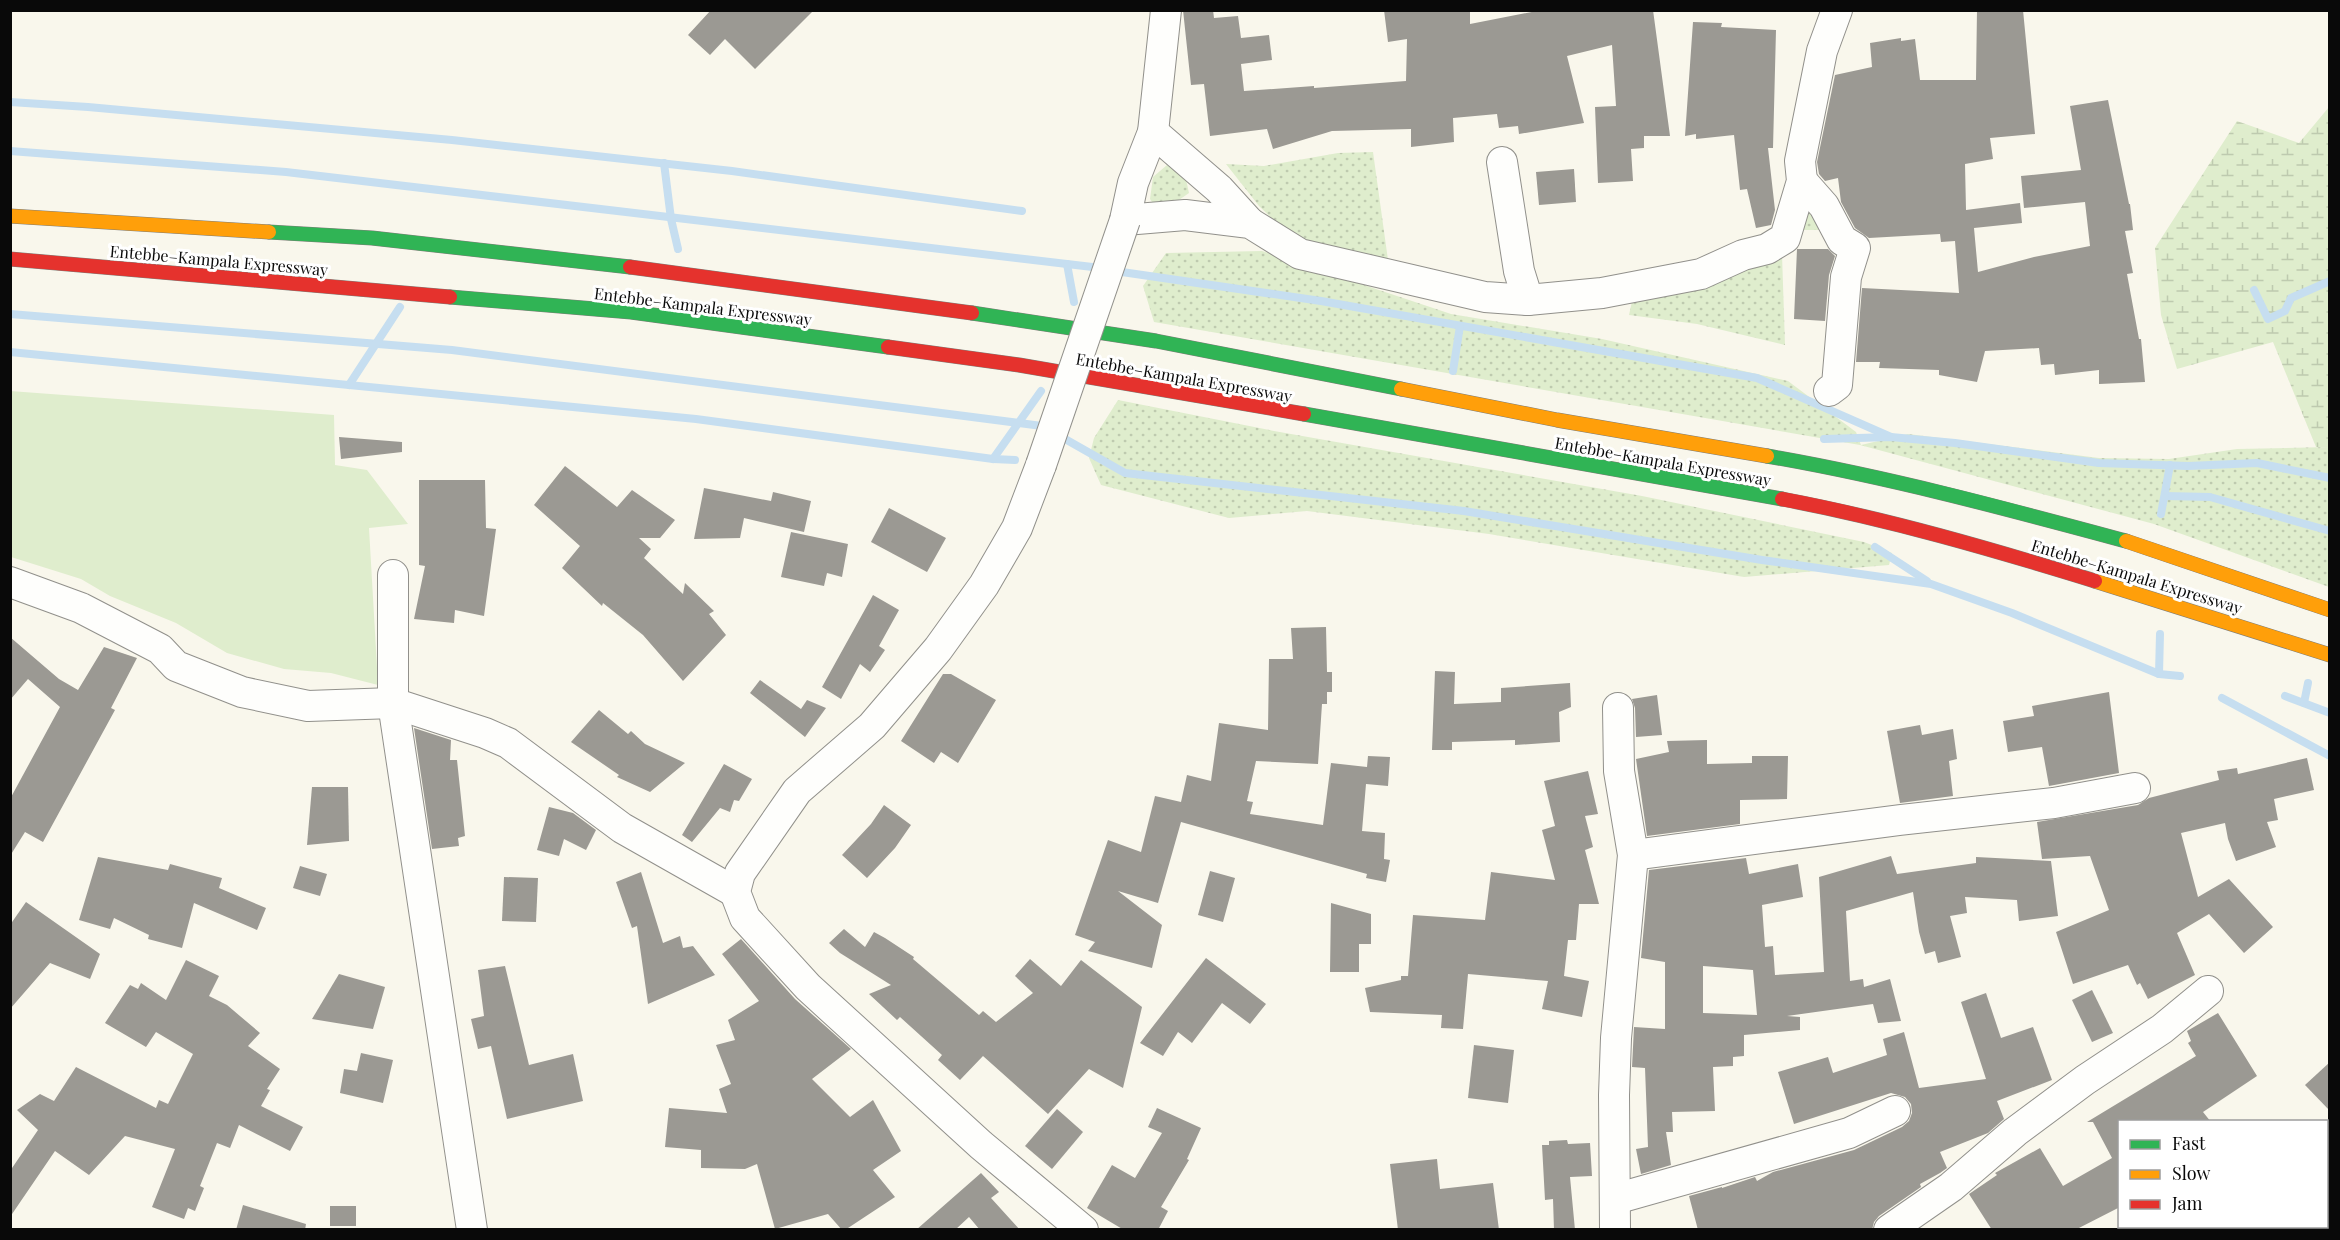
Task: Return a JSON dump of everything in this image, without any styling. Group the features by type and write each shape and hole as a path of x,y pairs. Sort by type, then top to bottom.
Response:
{"highway":[{"name":"Entebbe–Kampala Expressway","path":"10,216 372,238 632,267 942,308 1156,341 1557,420 1819,465 1938,491 2137,544 2330,610"},
{"name":"Entebbe–Kampala Expressway","path":"10,259 631,312 1030,367 1567,460 1851,512 1977,545 2297,642 2330,655"}],"street":[{"path":"1083,1230 981,1145 808,987 745,918 735,892 740,873 797,791 872,726 938,650 984,585 1017,528 1041,465 1125,220 1133,183 1153,132 1166,10"},
{"path":"1153,132 1219,189 1250,223 1300,254 1485,297 1528,300 1602,293 1701,274 1743,255 1767,249 1785,238 1802,180 1800,161 1822,51 1837,10"},
{"path":"1503,162 1519,271 1528,300"},
{"path":"1802,180 1824,206 1842,240 1855,249 1846,277 1837,385 1829,391"},
{"path":"1125,220 1185,215 1250,223"},
{"path":"393,574 393,703 472,1230"},
{"path":"10,582 81,608 160,649 176,666 242,692 308,705 393,703 486,732 508,743 622,828 735,892"},
{"path":"1615,1230 1616,1038 1633,855 1619,771 1618,708"},
{"path":"1633,855 1900,820 2054,803 2135,788"},
{"path":"1889,1230 1951,1187 2015,1132 2085,1080 2162,1029 2208,991"},
{"path":"1614,1199 1848,1133 1895,1111"}],"green space":[{"path":"2329,107 2330,447 2316,447 2273,342 2177,369 2161,315 2155,248 2237,121 2299,143"},
{"path":"1373,152 1388,260 1310,246 1284,230 1259,206 1226,164 1264,166 1338,153"},
{"path":"1167,165 1185,175 1189,193 1176,202 1156,208 1150,199 1153,177"},
{"path":"1808,196 1826,230 1796,230"},
{"path":"1262,251 1451,314 1602,339 1788,381 1856,432 1861,445 1908,434 2099,458 2169,459 2237,449 2329,447 2329,587 2154,524 1860,445 1154,322 1143,286 1166,253"},
{"path":"1782,254 1785,345 1697,324 1629,315 1633,297"},
{"path":"10,391 334,415 335,465 367,470 408,524 369,528 378,685 331,673 284,669 227,653 176,623 110,596 81,579 11,557"},
{"path":"1118,400 1274,431 1642,496 1864,542 1892,553 1889,565 1744,577 1489,534 1307,511 1229,518 1101,485 1089,458 1094,438"}],"building":[{"path":"711,10 814,10 755,69 725,39 710,55 688,35"},
{"path":"1183,10 1213,10 1214,18 1238,16 1241,38 1269,35 1272,60 1241,64 1244,91 1406,81 1407,39 1388,42 1384,10 1470,10 1470,24 1542,10 1653,10 1670,136 1644,136 1644,148 1631,149 1633,181 1598,183 1595,107 1616,106 1612,45 1567,56 1584,123 1519,134 1518,126 1499,128 1497,114 1453,118 1454,142 1411,147 1411,129 1332,131 1273,149 1267,129 1210,136 1204,84 1191,85"},
{"path":"1977,10 2023,10 2035,134 1990,138 1993,159 1965,164 1966,210 2020,203 2022,223 1974,228 1978,272 2034,257 2090,246 2085,202 2024,208 2021,176 2081,170 2070,106 2108,100 2130,204 2133,230 2125,231 2133,273 2127,274 2139,339 2141,339 2145,382 2099,384 2099,370 2055,375 2054,364 2041,365 2039,348 1985,351 1977,382 1939,375 1939,370 1879,368 1880,362 1856,362 1862,288 1959,293 1955,241 1941,242 1940,234 1869,238 1855,228 1841,202 1838,178 1825,181 1819,174 1817,162 1835,75 1872,67 1870,43 1901,38 1901,41 1915,39 1920,80 1976,80"},
{"path":"1693,22 1722,23 1721,27 1776,30 1773,148 1768,148 1775,210 1771,225 1756,228 1747,189 1740,190 1734,135 1696,139 1696,134 1685,136"},
{"path":"1574,169 1576,202 1539,205 1536,172"},
{"path":"1797,249 1828,249 1835,256 1829,275 1825,321 1794,319"},
{"path":"339,437 402,442 402,452 341,459"},
{"path":"565,466 617,507 632,490 675,520 660,538 639,538 651,549 644,558 683,594 685,583 714,611 709,614 726,635 683,681 643,635 603,603 602,606 562,568 580,546 534,505"},
{"path":"419,480 485,480 486,528 496,529 484,616 455,610 454,623 414,619 425,566 419,565"},
{"path":"704,488 771,501 773,492 811,501 804,532 744,518 740,538 694,539"},
{"path":"889,508 946,538 927,572 871,542"},
{"path":"791,532 848,544 842,577 827,573 824,586 781,577"},
{"path":"873,595 899,610 879,646 885,650 870,672 860,664 841,699 822,687"},
{"path":"1326,627 1327,672 1332,672 1332,692 1327,692 1327,704 1322,704 1318,764 1256,761 1247,801 1253,802 1250,814 1323,825 1331,763 1367,767 1368,756 1390,757 1388,786 1366,784 1362,831 1385,833 1384,859 1390,860 1386,882 1366,878 1367,874 1181,822 1158,903 1118,891 1162,925 1152,968 1088,951 1095,942 1075,935 1108,840 1141,852 1155,796 1181,802 1187,775 1211,781 1219,723 1268,730 1269,659 1293,659 1291,628"},
{"path":"10,637 59,679 78,690 104,647 137,658 111,708 115,710 43,842 25,832 10,856 10,799 60,707 28,679 10,700"},
{"path":"1435,671 1455,672 1454,704 1501,702 1501,688 1570,683 1571,707 1559,712 1560,742 1515,745 1515,740 1452,742 1452,750 1432,750"},
{"path":"943,674 951,674 996,700 958,763 941,752 934,763 901,741"},
{"path":"760,680 801,709 807,700 826,708 805,737 750,693"},
{"path":"2109,692 2119,773 2049,786 2042,747 2008,752 2003,721 2034,716 2032,706"},
{"path":"1657,695 1662,735 1636,737 1635,708 1632,699"},
{"path":"599,710 628,734 631,731 645,744 685,763 650,792 617,777 619,775 571,742"},
{"path":"1920,725 1922,735 1953,729 1957,759 1949,761 1953,796 1900,803 1887,731"},
{"path":"414,728 451,740 450,760 457,760 465,836 458,838 459,846 432,849"},
{"path":"1707,740 1707,764 1752,763 1752,756 1788,756 1787,799 1740,800 1740,824 1647,836 1636,759 1669,752 1667,741"},
{"path":"2307,758 2314,790 2274,799 2278,820 2267,822 2276,847 2236,861 2225,823 2181,833 2198,897 2229,879 2273,927 2244,953 2209,914 2177,933 2195,975 2148,999 2140,983 2137,985 2128,965 2073,984 2056,932 2109,910 2090,856 2042,859 2037,822 2138,805 2149,798 2219,780 2217,771 2237,768 2238,774"},
{"path":"724,764 752,779 739,801 734,800 730,812 720,808 692,842 682,835"},
{"path":"1588,771 1598,814 1585,816 1593,847 1585,850 1599,904 1579,904 1576,940 1568,940 1564,976 1589,981 1582,1017 1542,1009 1548,981 1468,974 1463,1029 1441,1028 1442,1015 1370,1012 1365,988 1401,980 1401,976 1408,976 1413,915 1485,920 1491,872 1555,880 1542,830 1555,826 1544,781"},
{"path":"312,787 348,787 349,841 307,845"},
{"path":"884,805 911,825 895,848 867,878 842,855 871,824"},
{"path":"549,807 573,813 596,830 586,850 564,839 559,856 537,850"},
{"path":"1891,856 1897,874 1976,863 1976,857 2051,861 2058,916 2019,921 2017,900 1965,897 1967,913 1950,916 1961,957 1938,963 1935,951 1925,954 1913,892 1846,911 1850,981 1863,979 1864,987 1890,979 1901,1021 1878,1023 1873,1004 1787,1016 1800,1017 1800,1030 1744,1035 1744,1056 1733,1057 1733,1066 1713,1067 1715,1111 1672,1112 1673,1132 1666,1132 1671,1165 1641,1174 1636,1149 1648,1147 1645,1068 1632,1067 1634,1027 1665,1029 1665,962 1641,958 1649,870 1746,858 1749,874 1798,864 1803,897 1762,905 1765,947 1773,946 1775,975 1824,972 1819,877","holes":["1703,966 1753,970 1757,1015 1703,1013"]},
{"path":"98,857 168,870 170,864 222,878 219,888 266,908 257,930 194,903 182,948 148,939 149,935 114,918 110,929 79,920"},
{"path":"300,866 327,874 320,896 293,888"},
{"path":"1210,871 1235,878 1223,922 1198,915"},
{"path":"641,872 663,943 680,936 683,948 693,946 715,975 648,1004 637,926 632,928 616,882"},
{"path":"504,877 538,878 536,922 502,921"},
{"path":"26,902 100,954 90,979 50,963 10,1009 10,925"},
{"path":"1331,903 1371,914 1371,944 1359,944 1359,972 1330,972"},
{"path":"844,929 865,947 874,932 885,938 914,957 913,959 979,1015 983,1011 996,1022 1033,993 1015,976 1030,959 1061,986 1081,960 1142,1007 1123,1088 1089,1069 1048,1114 983,1056 960,1080 938,1060 942,1055 900,1017 897,1020 869,994 891,985 840,953 829,943"},
{"path":"741,939 795,999 851,1049 812,1079 850,1117 873,1100 901,1151 873,1170 895,1197 845,1230 842,1230 828,1214 775,1229 757,1164 745,1169 701,1168 701,1150 665,1147 669,1108 727,1113 719,1089 731,1084 716,1045 735,1040 728,1020 759,1001 722,954"},
{"path":"1206,958 1266,1004 1250,1024 1222,1003 1192,1043 1178,1032 1163,1056 1140,1043"},
{"path":"186,960 219,976 209,996 227,1005 260,1033 248,1046 280,1069 267,1089 270,1090 261,1106 303,1127 290,1151 239,1125 230,1148 217,1143 200,1186 204,1188 195,1211 188,1208 184,1219 152,1207 175,1149 125,1136 89,1175 55,1151 10,1217 10,1171 38,1130 17,1110 40,1094 54,1101 76,1067 156,1108 159,1100 168,1104 193,1054 156,1032 146,1047 105,1023 130,985 138,989 141,983 166,1000"},
{"path":"505,966 529,1065 573,1054 583,1101 507,1119 491,1046 478,1049 471,1019 484,1016 478,970"},
{"path":"339,974 385,987 373,1029 312,1019"},
{"path":"2092,990 2113,1033 2092,1042 2072,1000"},
{"path":"1986,993 2001,1038 2033,1027 2052,1080 1997,1101 2004,1119 1988,1133 1940,1152 1947,1168 1920,1184 1921,1187 1879,1216 1872,1230 1698,1230 1689,1196 1755,1177 1757,1181 1773,1172 1854,1150 1902,1127 1909,1121 1912,1113 1911,1104 1905,1097 1891,1093 1794,1124 1778,1072 1828,1057 1833,1073 1887,1055 1883,1039 1904,1032 1919,1088 1986,1079 1961,1002"},
{"path":"2218,1013 2257,1076 2203,1112 2209,1120 2118,1120 2118,1208 2075,1230 1992,1230 1969,1194 1997,1175 1995,1173 2040,1148 2063,1186 2112,1158 2093,1122 2087,1122 2196,1056 2188,1043 2191,1041 2187,1031"},
{"path":"1474,1045 1514,1050 1508,1103 1468,1098"},
{"path":"361,1053 393,1060 383,1103 340,1093 344,1069 357,1071"},
{"path":"2330,1062 2330,1111 2305,1085"},
{"path":"1157,1108 1201,1128 1187,1159 1189,1160 1161,1207 1168,1211 1158,1230 1124,1230 1087,1208 1112,1165 1135,1178 1162,1133 1148,1127"},
{"path":"1057,1109 1083,1132 1052,1169 1025,1146"},
{"path":"1567,1140 1568,1144 1590,1143 1592,1176 1570,1177 1575,1230 1554,1230 1553,1199 1545,1200 1542,1145 1549,1145 1549,1141"},
{"path":"1437,1159 1440,1189 1493,1183 1499,1230 1398,1230 1390,1164"},
{"path":"981,1173 999,1192 991,1198 1020,1230 980,1230 969,1217 955,1230 916,1230"},
{"path":"243,1205 306,1224 305,1230 236,1230"},
{"path":"330,1206 356,1206 356,1226 330,1226"}],"waterway":[{"path":"10,102 452,140 732,171 1022,211"},
{"path":"10,151 286,172 1101,268"},
{"path":"664,163 671,219 678,249"},
{"path":"1067,264 1074,302"},
{"path":"1115,271 1321,301 1757,378 1891,437"},
{"path":"2254,290 2268,319 2285,311 2291,298 2330,281"},
{"path":"349,385 400,307"},
{"path":"10,314 452,350 1042,426 1048,429"},
{"path":"1453,371 1460,326"},
{"path":"10,352 696,419 993,459 1015,460"},
{"path":"993,459 1041,391"},
{"path":"1058,435 1125,473 1464,511 1762,560 1931,584 2012,613 2159,674 2180,676"},
{"path":"1824,439 1891,437 1955,443 2099,463 2188,466 2257,463 2330,478"},
{"path":"2161,514 2170,465"},
{"path":"2165,496 2210,497 2330,531"},
{"path":"1875,547 1927,581"},
{"path":"2159,674 2160,634"},
{"path":"2304,703 2308,683"},
{"path":"2285,696 2330,713"},
{"path":"2222,698 2330,756"}],"traffic: fast":[{"path":"269,232 372,238 630,267"},
{"path":"450,297 631,312 888,347"},
{"path":"972,313 1156,341 1401,389"},
{"path":"1304,414 1782,499"},
{"path":"1767,456 1903,484 2126,541"}],"traffic: slow":[{"path":"10,216 269,232"},
{"path":"1401,389 1557,420 1767,456"},
{"path":"2126,541 2330,610"},
{"path":"2095,581 2330,655"}],"traffic: jam":[{"path":"10,259 450,297"},
{"path":"630,267 972,313"},
{"path":"888,347 1019,365 1304,414"},
{"path":"1782,499 1939,536 2095,581"}]}
